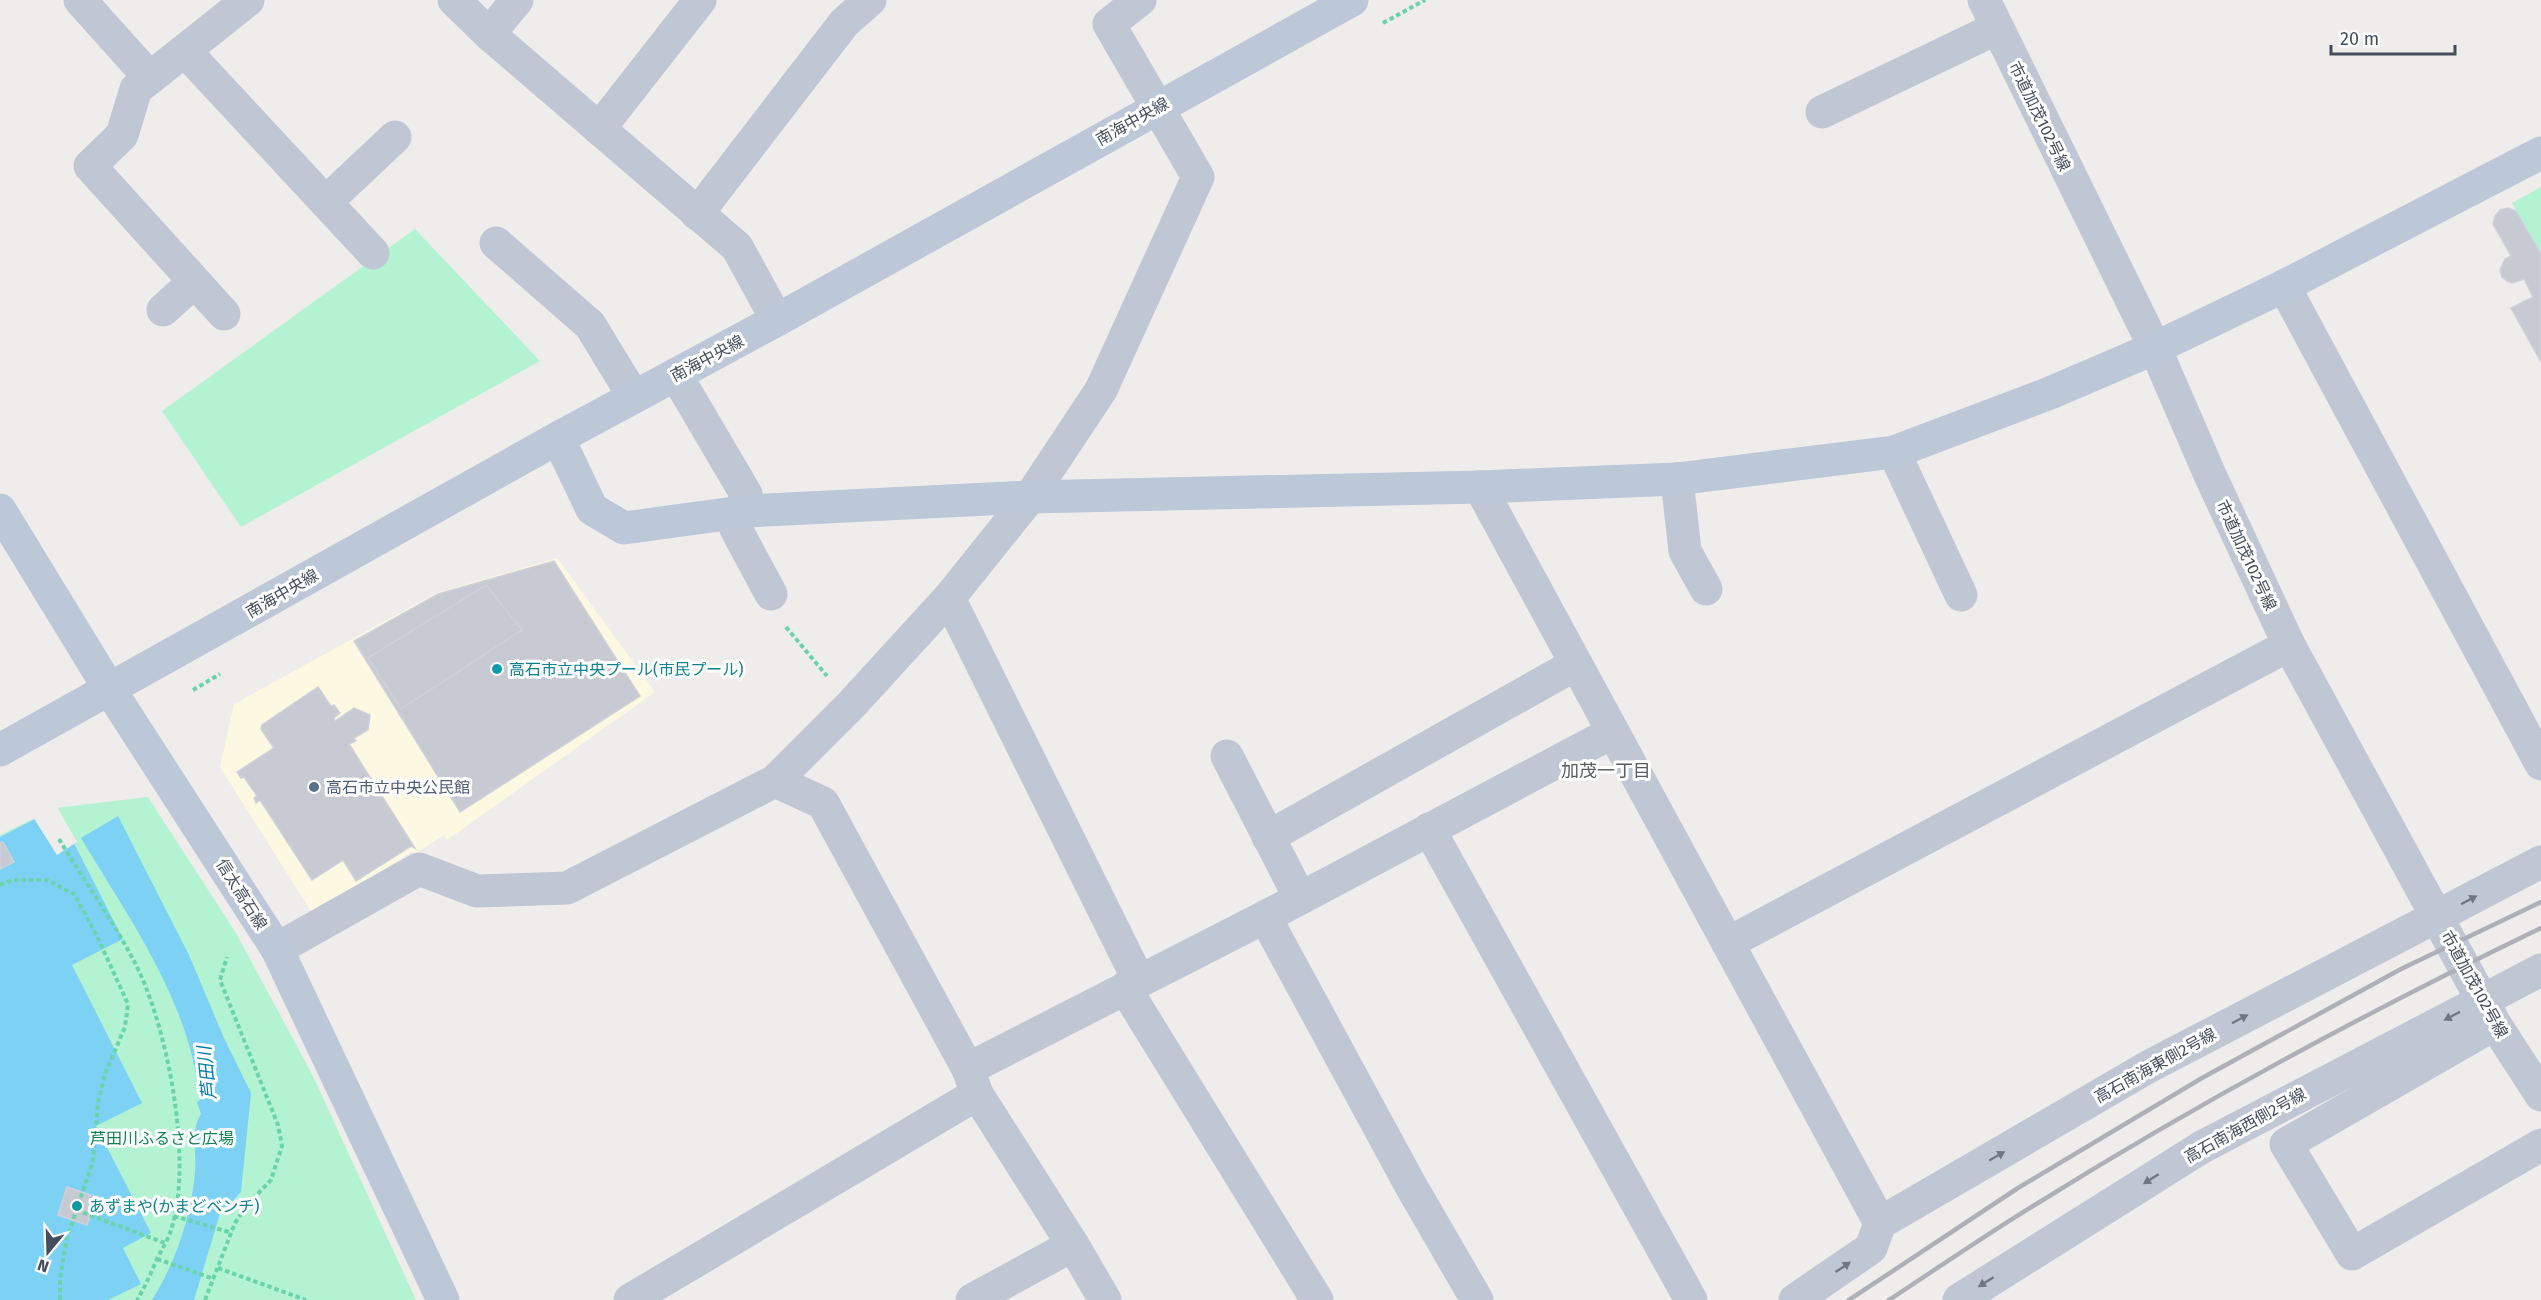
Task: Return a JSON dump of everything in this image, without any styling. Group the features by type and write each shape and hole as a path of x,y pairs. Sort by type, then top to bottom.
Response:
{"street":[{"path":"80,0 150,78"},
{"path":"224,314 90,166 122,135 136,89 248,0"},
{"path":"454,0 489,34 737,248 777,320"},
{"path":"489,34 518,0"},
{"path":"599,129 700,0"},
{"path":"697,214 844,23 870,0"},
{"path":"277,949 419,869 477,891 567,888 775,782 851,705 949,598 1030,497 1101,390 1198,177 1109,24 1140,0"},
{"name":"南海中央線","path":"0,750 558,438 777,320 1352,0"},
{"path":"1822,112 1990,14"},
{"name":"市道加茂102号線","path":"1990,14 2154,348 2289,645 2488,1012 2541,1094"},
{"path":"186,51 373,253"},
{"path":"326,202 396,137"},
{"path":"558,438 592,509 624,528 740,513 1030,497 1480,487 1677,478 1894,452 2050,393 2154,348 2284,286 2541,153"},
{"path":"496,243 590,325 634,398"},
{"path":"163,310 194,282"},
{"path":"2284,286 2541,764"},
{"path":"676,375 746,494 736,529 771,594"},
{"path":"1894,452 1961,595"},
{"path":"1677,478 1685,551 1707,589"},
{"path":"1480,487 1880,1223 1871,1248 1794,1300"},
{"name":"信太高石線","path":"0,510 110,690 277,949 443,1300"},
{"path":"949,598 1132,984 1317,1300"},
{"path":"1728,943 2289,645"},
{"path":"1268,837 1576,664"},
{"path":"630,1300 1132,984 1265,917 1613,732"},
{"path":"1227,756 1300,898"},
{"path":"775,782 823,803 973,1082 1074,1245 1105,1300"},
{"path":"1429,830 1691,1300"},
{"name":"高石南海東側2号線","path":"1880,1223 2148,1067 2541,862"},
{"path":"1265,917 1411,1186 1477,1300"},
{"name":"高石南海西側2号線","path":"1959,1300 2202,1147 2488,1012 2541,970"},
{"path":"2488,1012 2286,1144 2352,1254 2541,1144"},
{"path":"972,1300 1074,1245"}],"path":[{"path":"771,594 768,605 851,705"},
{"path":"58,839 133,959 148,990 167,1056 174,1096 179,1149 178,1194 171,1230 137,1300"},
{"path":"0,885 12,880 47,880 74,894 97,936 128,1004 125,1027 105,1074 98,1102 93,1161 64,1252 60,1300"},
{"path":"206,1300 235,1223 248,1204 271,1180 282,1146 278,1125 219,980 227,957"},
{"path":"76,1210 165,1243"},
{"path":"174,1216 232,1233"},
{"path":"157,1259 214,1279"},
{"path":"218,1268 306,1300"}],"shaded area":[{"path":"557,558 655,692 447,840 444,835 416,853 411,852 314,916 220,767 234,704 436,593"}],"green space":[{"path":"2541,187 2541,254 2512,203"},
{"path":"415,229 540,361 241,527 162,411"},
{"name":"芦田川ふるさと広場","path":"148,797 236,933 313,1076 416,1300 0,1300 0,835 56,808"}],"water":[{"path":"56,808 123,939 72,965 142,1103 96,1126 151,1233 123,1248 141,1284 108,1300 0,1300 0,837"},
{"name":"芦田川","path":"118,816 189,955 224,1038 251,1093 241,1192 227,1207 222,1207 194,1300 152,1300 175,1256 186,1223 195,1173 196,1127 201,1114 197,1102 200,1100 194,1064 171,996 138,931 81,838"}],"pier":[{"path":"56,805 77,842 57,855 33,817"}],"building":[{"path":"2508,208 2516,211 2541,254 2541,362 2511,308 2533,297 2524,279 2512,283 2502,277 2500,270 2505,259 2511,256 2493,224 2500,210"},
{"name":"高石市立中央プール(市民プール)","path":"554,561 640,696 460,812 354,641 438,594"},
{"path":"486,585 522,630 401,709 368,658"},
{"name":"高石市立中央公民館","path":"318,687 331,706 334,705 340,713 334,718 335,721 354,708 370,715 368,730 354,738 356,741 349,744 415,848 411,846 356,881 343,860 312,880 260,800 256,803 254,798 257,796 244,777 241,778 237,772 274,748 261,729 262,725"},
{"path":"3,842 14,862 0,869 0,843"},
{"name":"あずまや(かまどベンチ)","path":"67,1187 96,1197 87,1225 58,1215"}],"railway":[{"path":"1849,1300 2018,1188 2202,1078 2401,969 2541,902"},
{"path":"1889,1300 2019,1215 2223,1093 2349,1025 2541,928"}],"place":[{"name":"高石市立中央プール(市民プール)","path":"497,669"},
{"name":"高石市立中央公民館","path":"314,787"},
{"name":"あずまや(かまどベンチ)","path":"77,1206"}],"district":[{"name":"加茂一丁目","path":"1606,771"}]}
